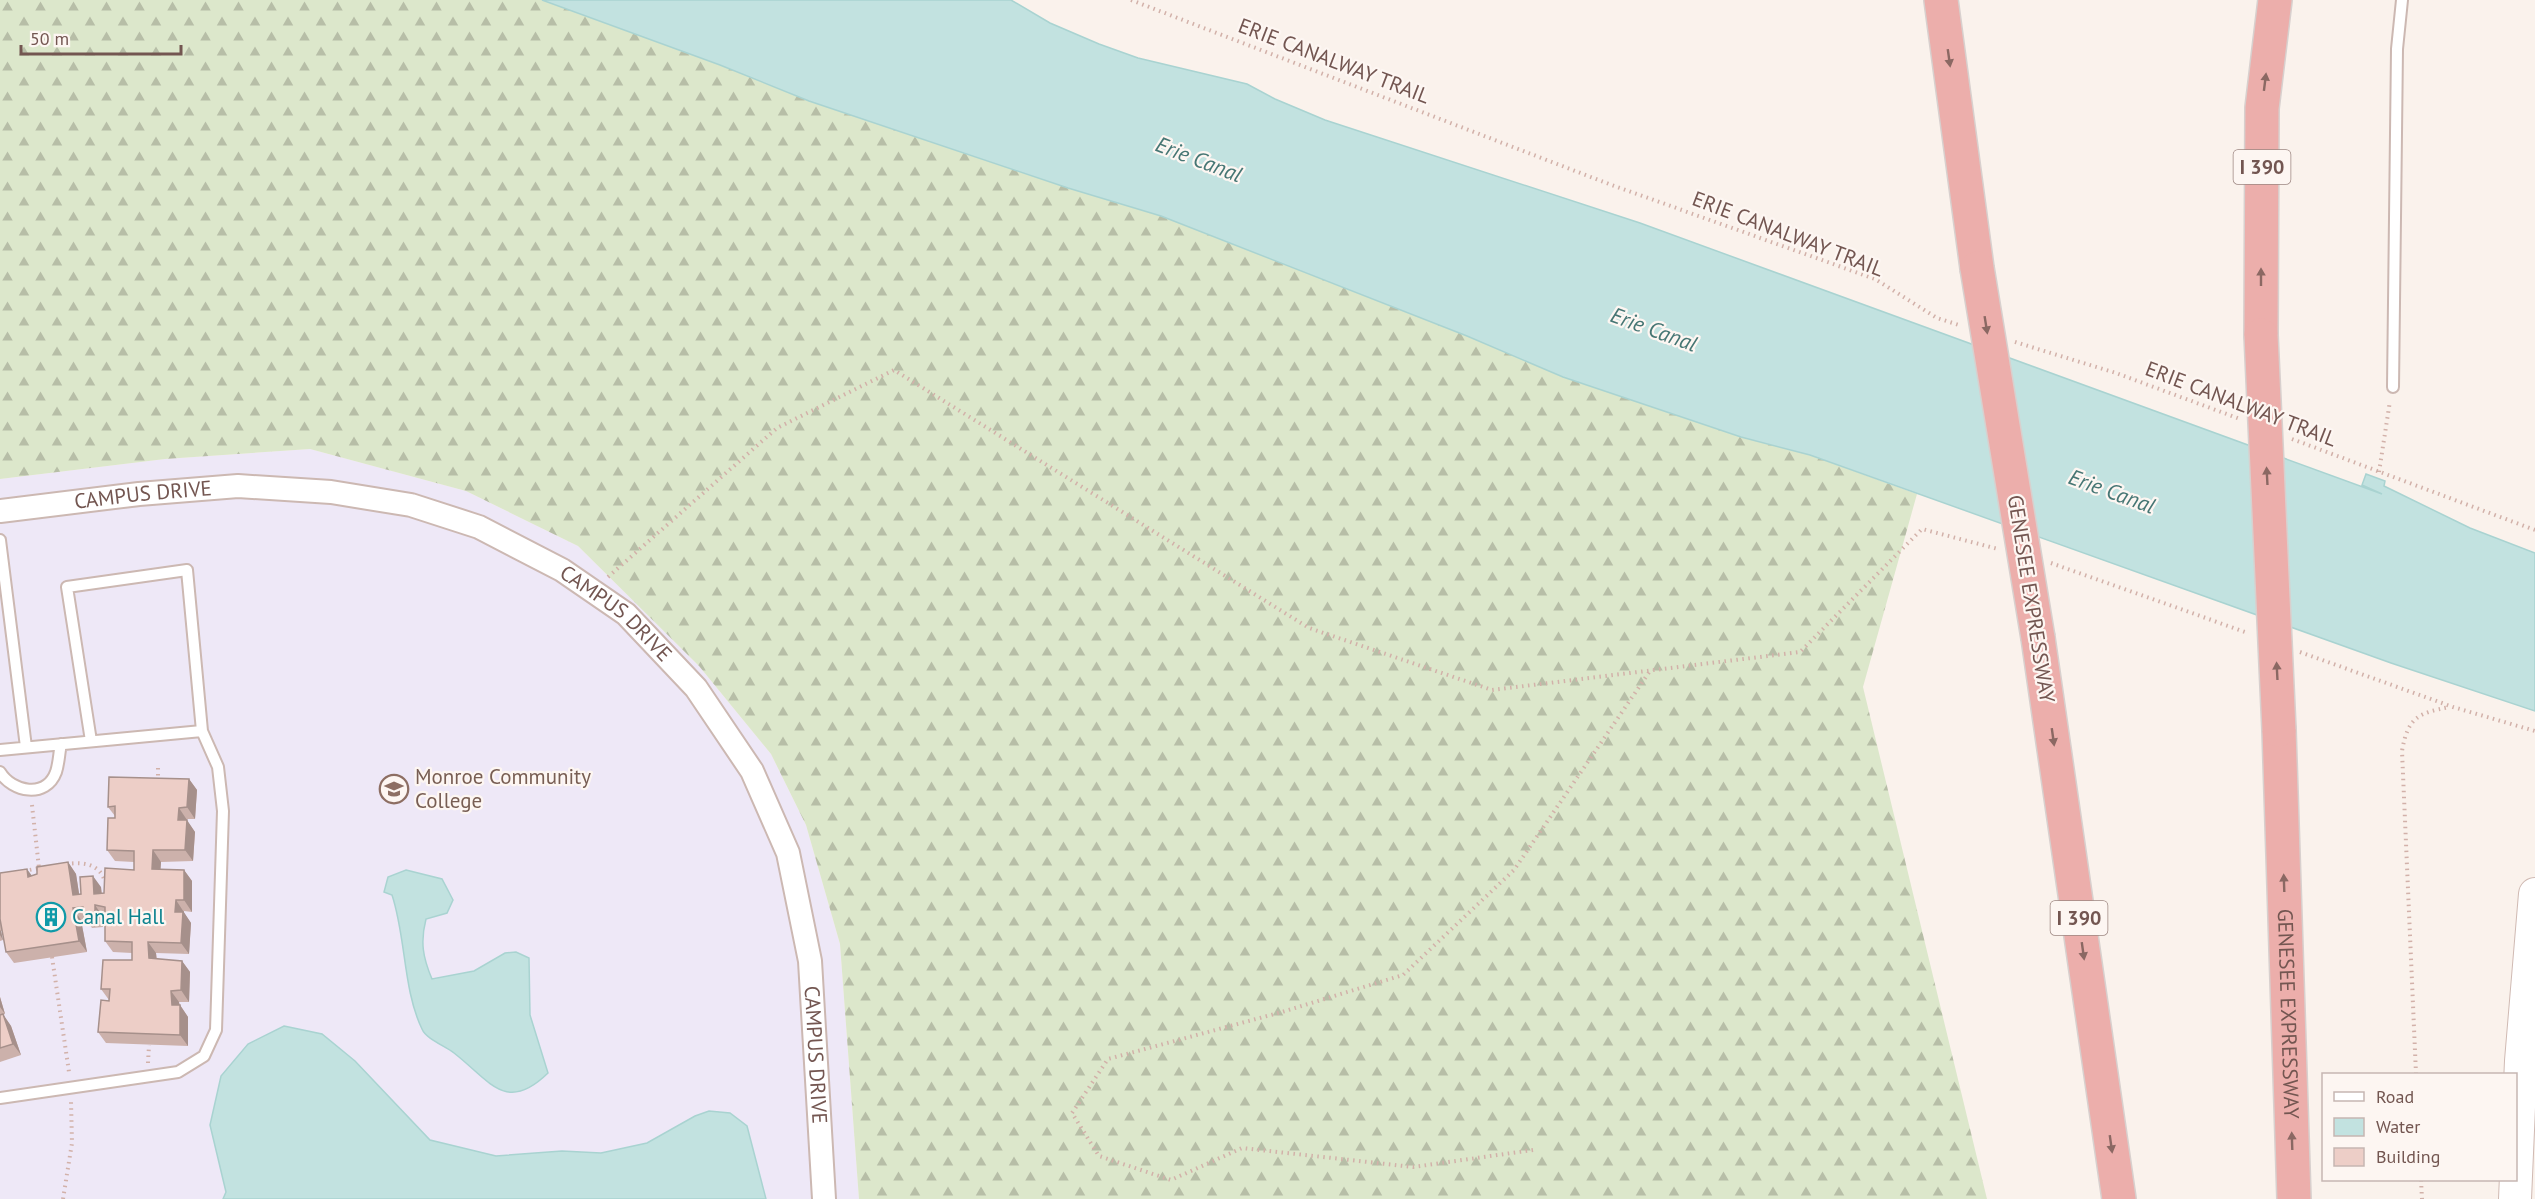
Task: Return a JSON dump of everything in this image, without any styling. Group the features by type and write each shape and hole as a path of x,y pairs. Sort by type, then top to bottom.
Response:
{"highway":[{"name":"GENESEE EXPRESSWAY","path":"1941,0 1977,268 2038,638 2119,1199"},
{"name":"GENESEE EXPRESSWAY","path":"2275,0 2262,108 2260,335 2279,730 2294,1199"}],"street":[{"name":"CAMPUS DRIVE","path":"0,510 139,494 238,486 332,492 411,505 479,527 562,570 626,614 696,688 752,771 788,853 810,961 824,1199"},
{"path":"2517,1153 2521,1061 2535,894"},
{"path":"2515,1199 2516,1181"}],"lane":[{"path":"2393,387 2397,49 2402,0"},
{"path":"0,540 26,747"},
{"path":"0,1098 178,1072 204,1056 216,1030 223,811 218,768 202,731 187,570 67,587 91,741"},
{"path":"0,750 202,731"},
{"path":"0,772 6,782 21,790 39,789 55,774 61,744"}],"path":[{"name":"ERIE CANALWAY TRAIL","path":"1131,0 1609,184 1875,279 1937,318 1970,328"},
{"name":"ERIE CANALWAY TRAIL","path":"2004,338 2116,373 2248,422"},
{"path":"593,591 777,428 894,370 1309,628 1492,690 1800,652 1922,529 2001,550"},
{"path":"2379,471 2393,387"},
{"name":"ERIE CANALWAY TRAIL","path":"2281,435 2535,530"},
{"path":"2047,562 2250,633"},
{"path":"2295,650 2452,707 2535,731"},
{"path":"1533,1150 1413,1167 1242,1148 1171,1180 1099,1156 1072,1113 1108,1059 1282,1012 1403,975 1514,870 1651,671"},
{"path":"2416,1073 2402,751 2406,728 2424,712 2452,707"},
{"path":"158,768 159,789"},
{"path":"32,805 39,868"},
{"path":"61,865 83,862 99,870 105,879 105,888"},
{"path":"20,872 50,867"},
{"path":"52,957 69,1076"},
{"path":"63,1199 72,1143 71,1097"},
{"path":"2421,1181 2421,1199"}],"shaded area":[{"name":"Monroe Community College","path":"310,449 466,491 578,546 699,666 771,754 806,825 840,944 859,1199 0,1199 0,479 165,459"}],"green space":[{"path":"0,0 542,0 720,65 809,101 1068,188 1161,216 1467,336 1563,377 1741,437 1810,455 1917,494 1863,687 1987,1199 859,1199 840,944 806,825 771,754 699,666 578,546 466,491 310,449 165,459 0,479"}],"water":[{"name":"Erie Canal","path":"542,0 1011,0 1050,23 1099,44 1138,58 1247,84 1275,99 1325,120 1640,223 2382,494 2362,485 2366,474 2385,481 2384,486 2470,528 2535,553 2535,711 2391,663 1810,455 1741,437 1563,377 1467,336 1161,216 1068,188 809,101 720,65"},
{"path":"406,870 442,879 453,900 447,913 426,919 423,950 432,979 474,971 505,953 516,952 529,958 530,1015 548,1073 533,1085 521,1091 509,1092 499,1089 454,1053 424,1033 411,998 397,911 392,895 384,892 388,877"},
{"path":"284,1026 322,1034 355,1061 430,1140 496,1156 562,1151 601,1153 647,1143 695,1116 709,1111 730,1113 747,1126 766,1199 223,1199 226,1192 210,1125 221,1076 248,1044"}],"building":[{"name":"Canal Hall","path":"109,777 189,779 187,807 179,808 178,820 187,820 185,850 153,850 152,869 184,870 184,900 176,900 175,912 183,912 181,943 148,942 149,958 182,961 181,990 171,991 172,1005 180,1005 180,1035 98,1032 101,1000 109,1001 110,989 101,989 103,960 132,960 132,942 105,941 105,907 95,905 95,916 84,916 83,907 73,908 79,941 6,952 0,919 0,873 27,869 28,877 37,874 37,867 68,862 73,895 81,894 80,877 93,876 94,894 104,893 105,868 134,870 134,851 107,850 108,818 115,818 115,806 108,807"},
{"path":"3,1014 13,1044 0,1048 0,1015"}],"place":[{"name":"Monroe Community College","path":"394,789"},
{"name":"Canal Hall","path":"51,917"}]}
